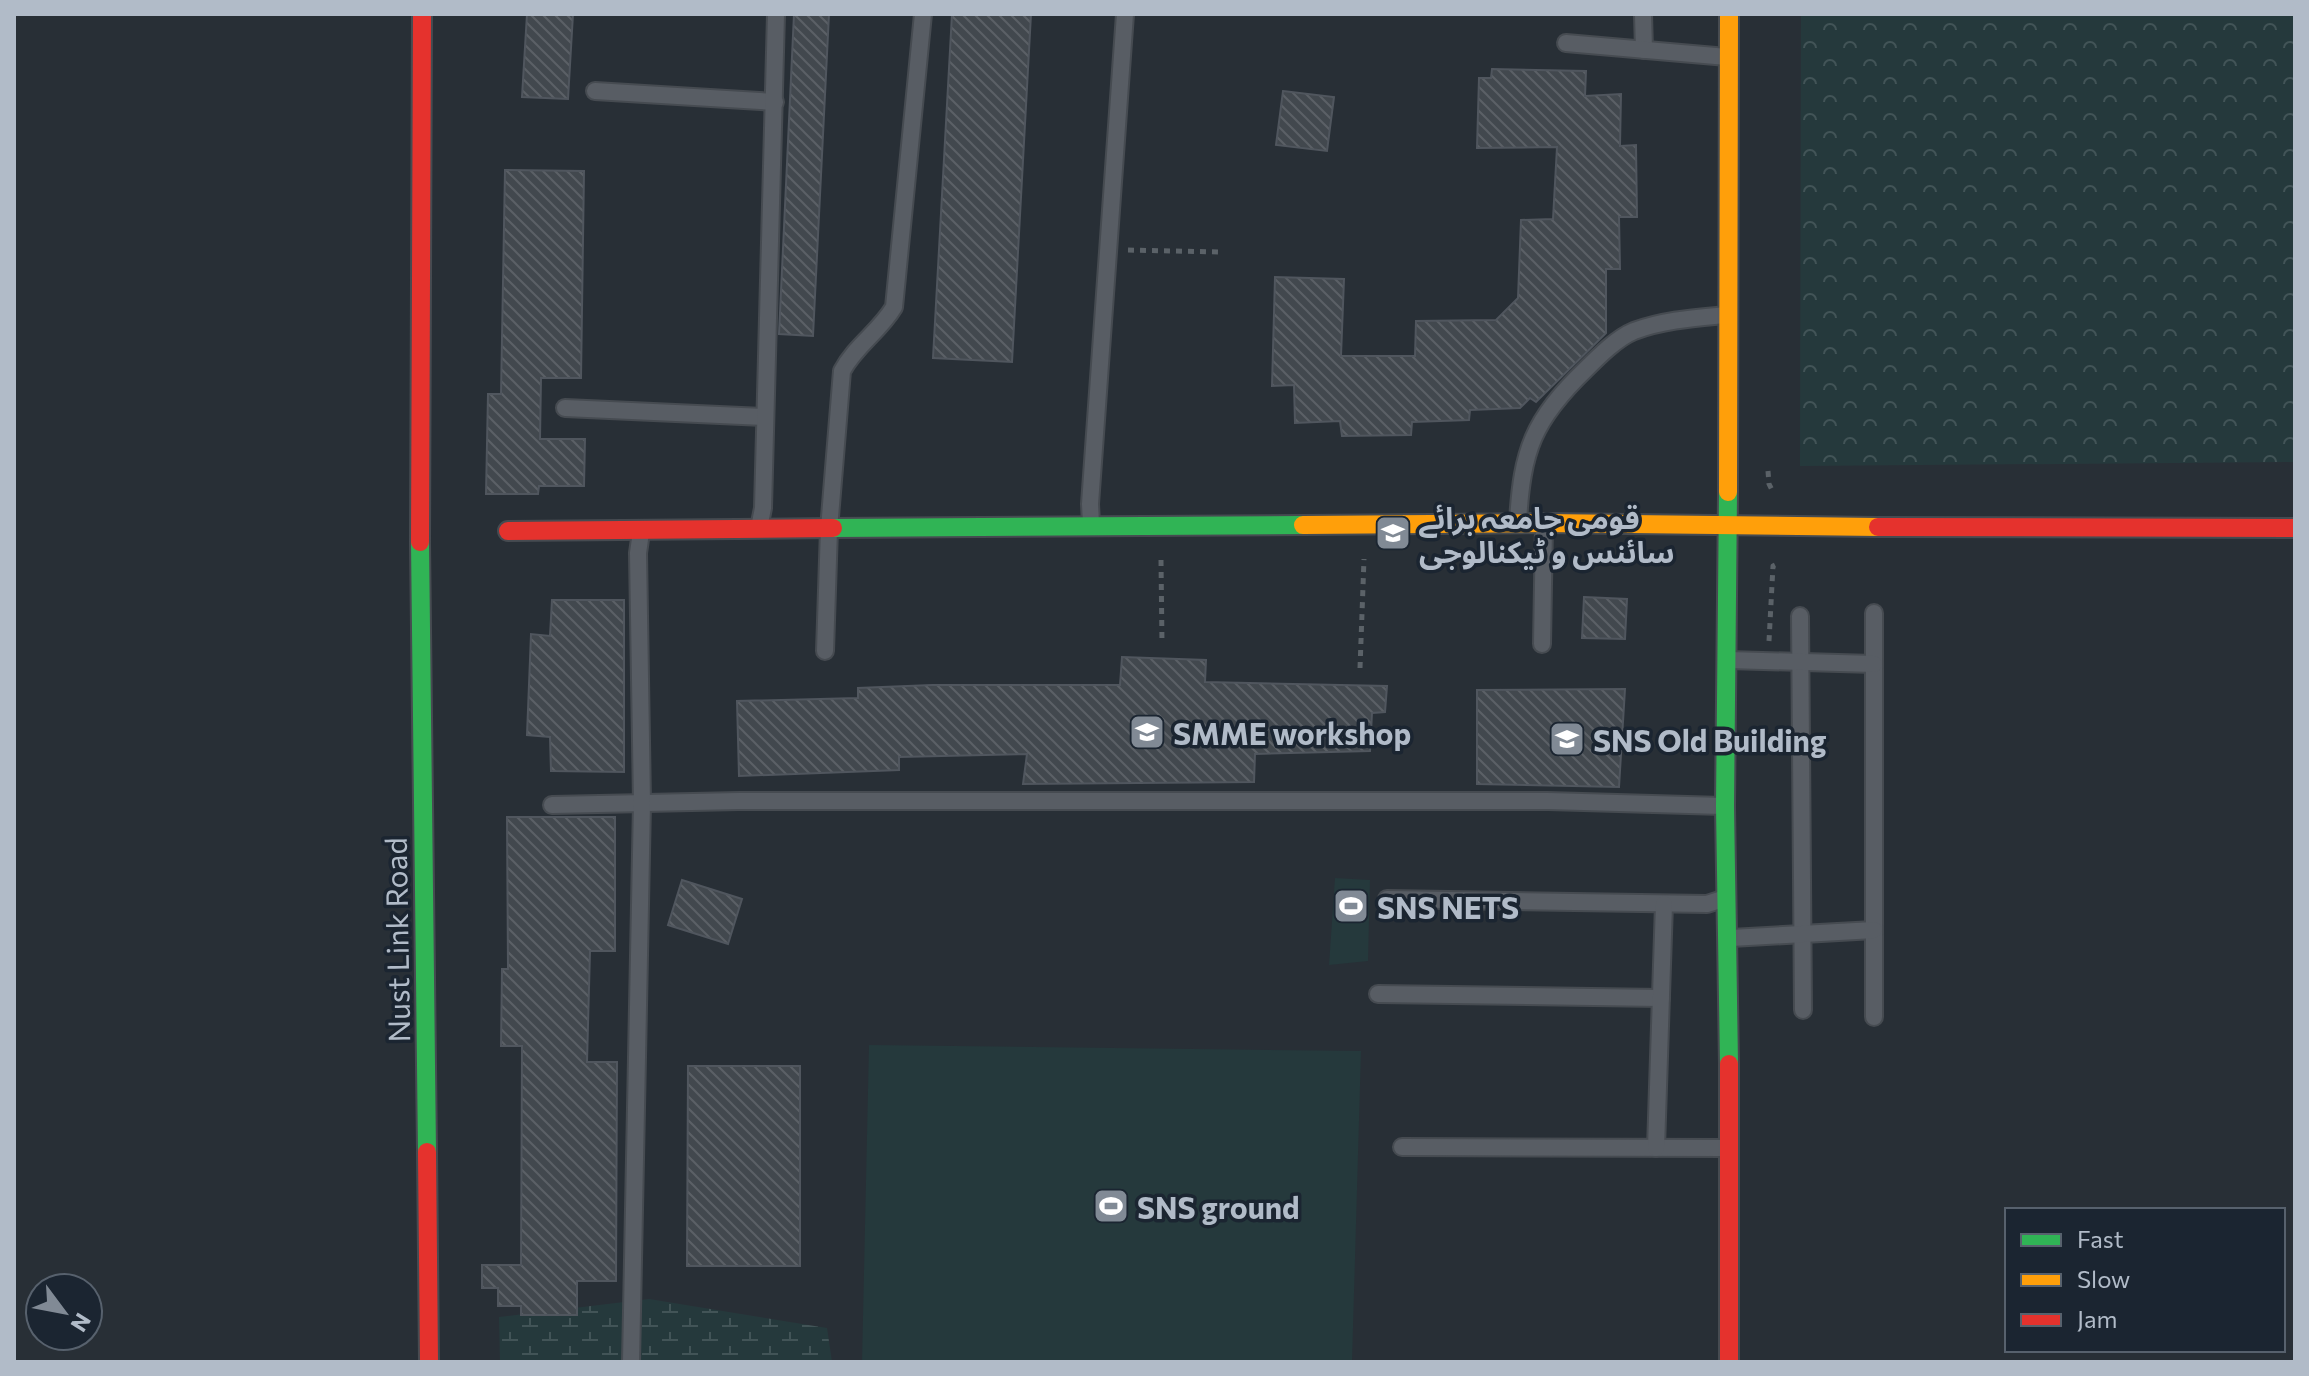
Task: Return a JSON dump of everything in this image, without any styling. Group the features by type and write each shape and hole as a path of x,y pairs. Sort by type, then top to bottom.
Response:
{"street":[{"name":"Nust Link Road","path":"422,14 420,517 429,1362"},
{"path":"1729,14 1725,806 1729,938 1729,1362"},
{"path":"508,531 1517,523 1727,527 2295,528"}],"lane":[{"path":"759,530 763,508 776,14"},
{"path":"825,651 829,529 842,371 851,354 883,326 894,307 923,14"},
{"path":"1091,527 1090,504 1125,14"},
{"path":"1643,14 1644,50"},
{"path":"1566,43 1729,57"},
{"path":"595,91 775,102"},
{"path":"1517,523 1519,486 1526,455 1541,419 1563,391 1599,357 1631,333 1665,322 1728,315"},
{"path":"565,408 764,417"},
{"path":"1542,644 1544,523"},
{"path":"631,1362 642,803 638,553 641,530"},
{"path":"1874,613 1874,1017"},
{"path":"1800,616 1803,1010"},
{"path":"1728,660 1874,664"},
{"path":"552,805 1548,801 1725,806"},
{"path":"1387,899 1707,904 1728,898"},
{"path":"1656,1148 1664,904"},
{"path":"1729,938 1874,930"},
{"path":"1378,994 1661,998"},
{"path":"1402,1147 1729,1148"}],"path":[{"path":"1108,249 1219,252"},
{"path":"1768,464 1769,484 1778,498"},
{"path":"1360,668 1365,550"},
{"path":"1161,551 1162,643"}],"green space":[{"path":"1801,14 2295,14 2295,462 1800,466"},
{"name":"SNS NETS","path":"1335,878 1370,880 1368,961 1329,965"},
{"name":"SNS ground","path":"869,1045 1361,1051 1352,1362 862,1362"},
{"path":"649,1299 827,1328 832,1362 500,1362 499,1317"}],"building":[{"path":"527,14 573,14 568,99 522,97"},
{"path":"794,14 829,14 813,336 779,334"},
{"path":"952,14 1031,14 1012,362 933,358"},
{"path":"1492,69 1586,71 1585,96 1621,94 1620,146 1636,145 1637,217 1619,217 1620,269 1606,269 1606,333 1536,402 1530,398 1520,408 1470,410 1469,420 1412,422 1411,435 1342,436 1340,421 1295,423 1294,385 1272,386 1275,277 1344,279 1341,356 1415,356 1416,321 1496,320 1518,298 1521,220 1553,219 1557,147 1477,148 1479,78 1491,78"},
{"path":"1283,91 1334,97 1327,151 1276,145"},
{"path":"505,170 584,171 581,378 541,378 540,439 585,439 584,486 539,486 538,494 486,494 488,394 501,394"},
{"path":"1584,597 1627,599 1625,639 1582,638"},
{"path":"552,600 624,600 624,772 551,771 550,737 527,735 531,634 550,636"},
{"name":"SMME workshop","path":"1122,657 1206,660 1205,682 1387,686 1385,712 1372,713 1370,751 1255,754 1254,782 1023,784 1027,754 899,757 899,770 739,776 737,701 858,698 858,688 1120,685"},
{"path":"1625,689 1619,787 1477,784 1477,690"},
{"path":"507,817 615,817 615,951 590,951 587,1062 617,1062 616,1281 577,1281 577,1315 521,1315 521,1306 498,1306 498,1288 482,1288 482,1265 521,1265 522,1046 501,1046 502,969 508,969"},
{"path":"682,880 742,899 728,944 668,925"},
{"path":"688,1066 800,1066 800,1266 687,1266"}],"traffic: fast":[{"path":"1728,492 1725,806 1729,1064"},
{"path":"833,528 1303,525"},
{"path":"420,542 427,1152"}],"traffic: slow":[{"path":"1728,492 1729,14"},
{"path":"1303,525 1544,523 1878,527"}],"traffic: jam":[{"path":"420,542 422,14"},
{"path":"1878,527 2295,528"},
{"path":"508,531 833,528"},
{"path":"1729,1064 1729,1362"},
{"path":"427,1152 429,1362"}],"place":[{"name":"قومی جامعہ برائے سائنس و ٹیکنالوجی","path":"1393,533"},
{"name":"SMME workshop","path":"1147,732"},
{"name":"SNS Old Building","path":"1567,739"},
{"name":"SNS NETS","path":"1351,906"},
{"name":"SNS ground","path":"1111,1206"}]}
